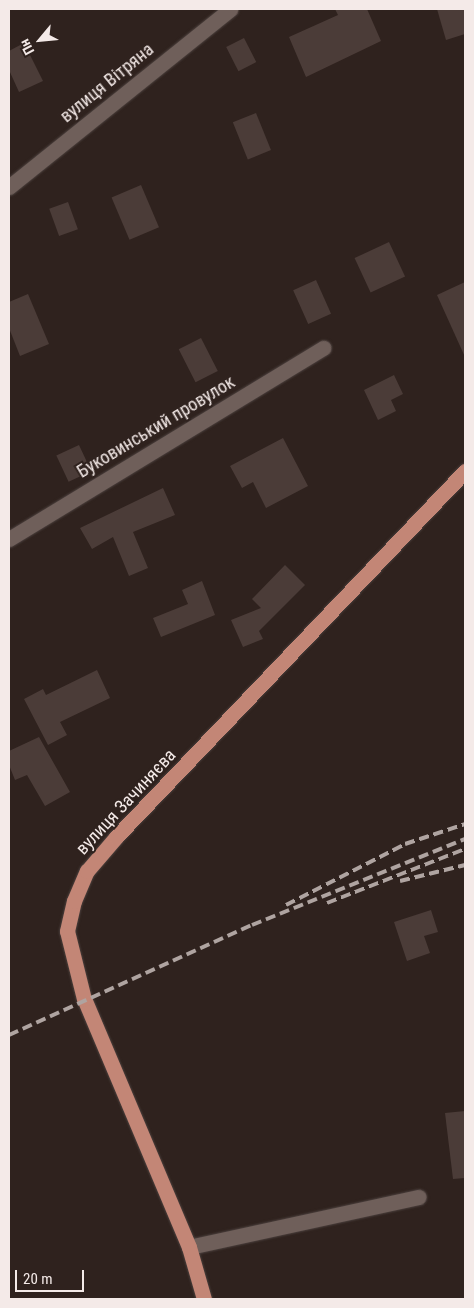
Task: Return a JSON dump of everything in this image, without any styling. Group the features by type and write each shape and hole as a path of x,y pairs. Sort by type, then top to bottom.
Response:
{"main road":[{"name":"вулиця Зачиняєва","path":"204,1299 190,1247 84,999 67,931 74,901 87,871 116,837 465,471"}],"street":[{"name":"вулиця Вітряна","path":"9,186 230,9"},
{"name":"Буковинський провулок","path":"9,539 323,348"},
{"path":"190,1247 419,1197"}],"building":[{"path":"335,9 367,9 381,41 306,77 289,37 338,15"},
{"path":"437,9 465,9 465,34 446,40"},
{"path":"244,38 256,62 238,71 226,47"},
{"path":"24,43 43,81 19,92 9,70 9,51"},
{"path":"256,113 271,150 248,159 233,122"},
{"path":"141,185 159,227 130,240 112,198"},
{"path":"68,202 78,229 59,236 49,209"},
{"path":"389,242 405,276 371,292 355,258"},
{"path":"316,280 331,314 308,324 293,290"},
{"path":"465,282 465,357 437,295"},
{"path":"28,294 49,344 20,356 9,328 9,302"},
{"path":"201,338 218,371 196,382 179,349"},
{"path":"394,375 403,394 391,400 396,411 378,420 364,390"},
{"path":"283,438 308,486 266,508 253,482 242,488 230,466"},
{"path":"79,445 91,471 69,482 56,456"},
{"path":"163,488 175,515 133,532 148,568 129,576 113,537 92,549 80,528"},
{"path":"285,565 305,585 259,631 263,639 243,647 231,620 261,608 252,599"},
{"path":"202,581 215,615 161,637 153,618 188,604 182,590"},
{"path":"97,670 110,698 60,722 67,735 48,745 24,699 43,689 46,695"},
{"path":"39,737 70,792 45,806 27,775 15,780 9,765 9,751"},
{"path":"431,910 438,932 424,936 430,953 407,961 394,922"},
{"path":"465,1111 465,1178 453,1179 445,1113"}],"railway":[{"path":"286,905 405,844 465,824"},
{"path":"9,1035 252,925 465,839"},
{"path":"327,903 465,849"},
{"path":"400,881 465,865"}]}
